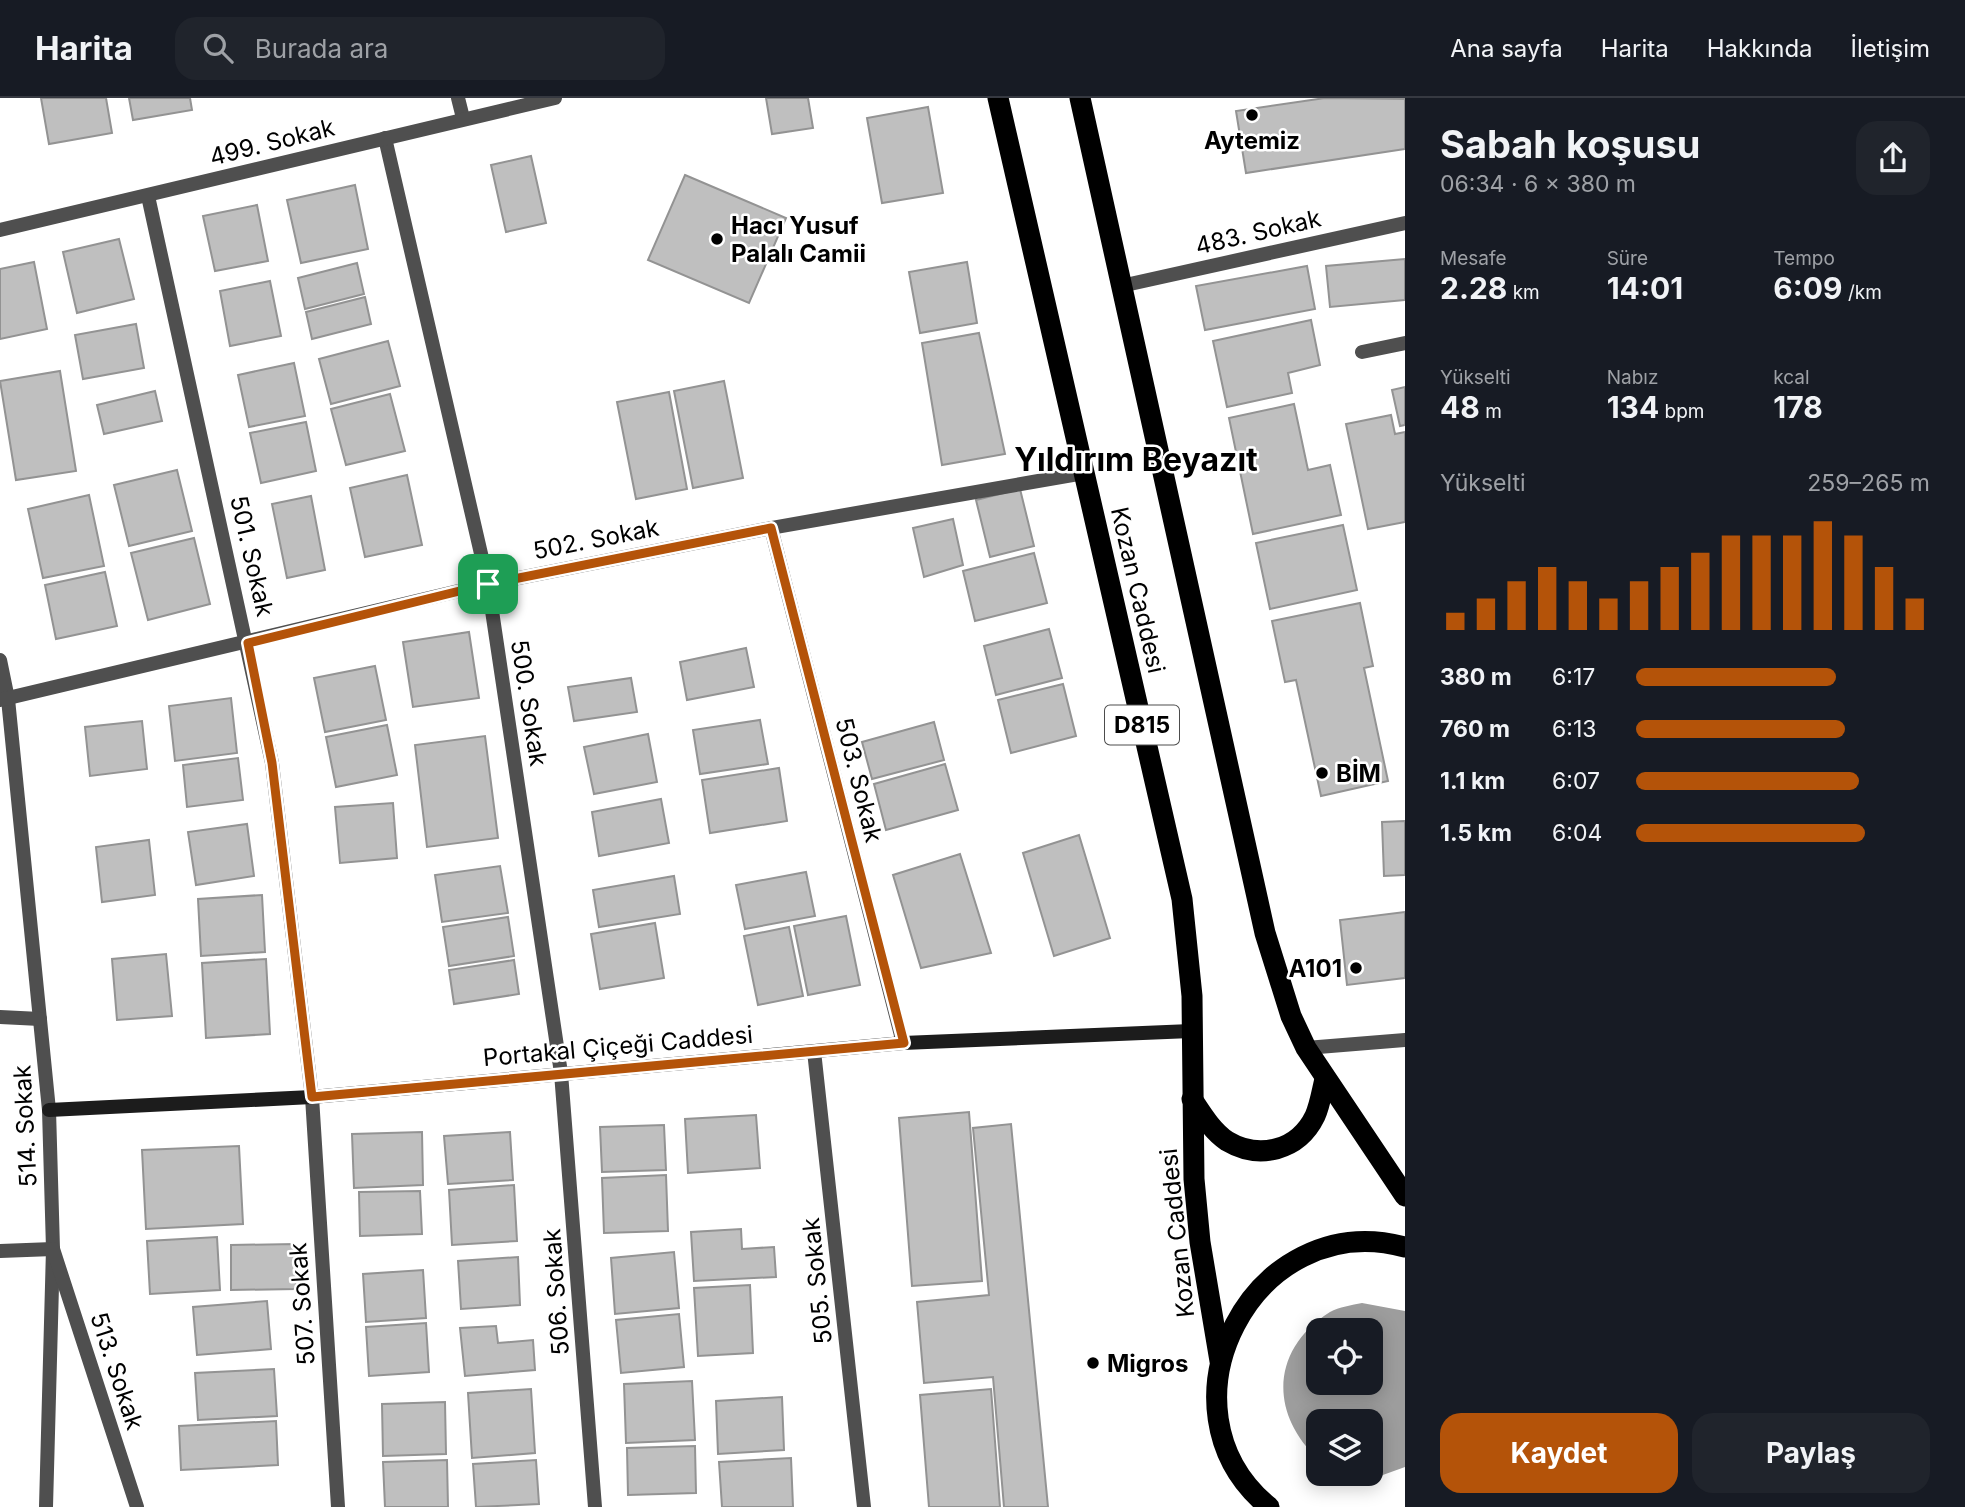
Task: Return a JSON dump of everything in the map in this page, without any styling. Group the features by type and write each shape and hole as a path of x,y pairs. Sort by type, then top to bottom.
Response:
{"highway":[{"name":"Kozan Caddesi","path":"998,98 1182,899 1192,996 1192,1099 1200,1242 1220,1361"},
{"name":"Kozan Caddesi","path":"1080,98 1246,858 1269,945 1291,1016 1306,1048 1405,1196"},
{"name":"Kozan Caddesi","path":"1192,1099 1207,1122 1226,1140 1253,1152 1280,1149 1299,1138 1314,1116 1325,1079"},
{"path":"1262,1504 1230,1457 1217,1410 1220,1361 1228,1336 1257,1290 1280,1270 1324,1248 1359,1242 1405,1247"}],"street":[{"path":"458,98 463,118"},
{"name":"499. Sokak","path":"0,230 555,98"},
{"name":"500. Sokak","path":"385,138 488,584 561,1073"},
{"name":"501. Sokak","path":"148,196 248,643 272,763 312,1097"},
{"name":"483. Sokak","path":"1121,286 1405,223"},
{"path":"1362,352 1405,343"},
{"name":"502. Sokak","path":"4,699 488,584 771,528 1084,473"},
{"name":"503. Sokak","path":"771,528 904,1043"},
{"name":"514. Sokak","path":"0,660 49,1110 53,1249 46,1507"},
{"path":"0,1017 40,1019"},
{"name":"Portakal Çiçeği Caddesi","path":"49,1110 312,1097 904,1043 1191,1031"},
{"path":"1306,1048 1405,1040"},
{"name":"505. Sokak","path":"814,1051 864,1507"},
{"name":"506. Sokak","path":"561,1073 595,1507"},
{"name":"507. Sokak","path":"312,1097 338,1507"},
{"path":"0,1251 53,1249"},
{"name":"513. Sokak","path":"53,1249 137,1507"}],"shaded area":[{"path":"1362,1303 1405,1311 1405,1467 1383,1475 1383,1409 1306,1409 1306,1446 1291,1422 1285,1402 1287,1363 1296,1344 1306,1333 1306,1395 1383,1395 1383,1318 1322,1318 1341,1307"}],"building":[{"path":"41,98 106,98 112,133 49,144"},
{"path":"129,98 190,98 192,110 133,120"},
{"path":"766,98 808,98 813,128 772,134"},
{"path":"1325,98 1405,99 1405,149 1246,173 1236,111"},
{"path":"928,107 943,193 882,203 867,118"},
{"path":"531,156 546,223 506,232 491,165"},
{"name":"Hacı Yusuf Palalı Camii","path":"685,175 786,218 749,303 648,260"},
{"path":"355,185 368,249 301,263 287,200"},
{"path":"257,205 268,261 215,271 203,216"},
{"path":"119,239 134,299 77,313 63,252"},
{"path":"1405,259 1405,300 1330,307 1326,266"},
{"path":"34,262 47,329 0,339 0,269"},
{"path":"967,262 977,323 920,333 909,272"},
{"path":"357,263 364,294 305,309 298,278"},
{"path":"1307,266 1315,309 1205,330 1196,286"},
{"path":"270,281 281,336 230,346 220,291"},
{"path":"365,297 371,324 312,339 306,312"},
{"path":"1311,320 1320,365 1288,373 1292,393 1227,407 1213,341"},
{"path":"136,324 144,368 83,379 75,335"},
{"path":"979,333 1005,454 942,465 922,343"},
{"path":"388,341 400,386 331,404 319,359"},
{"path":"294,363 305,416 249,427 238,375"},
{"path":"60,371 76,471 16,480 0,381"},
{"path":"724,381 743,478 693,488 674,391"},
{"path":"1405,387 1405,425 1400,426 1392,390"},
{"path":"155,391 162,421 104,434 97,405"},
{"path":"669,392 687,489 636,499 617,402"},
{"path":"390,394 405,451 346,465 331,409"},
{"path":"1294,404 1308,470 1330,465 1341,515 1253,534 1229,418"},
{"path":"1391,415 1395,434 1405,432 1405,522 1368,529 1346,424"},
{"path":"306,422 316,471 261,483 250,433"},
{"path":"177,470 192,531 129,546 114,485"},
{"path":"407,475 422,545 365,557 350,488"},
{"path":"1020,489 1034,546 990,557 976,500"},
{"path":"89,495 104,566 43,578 28,509"},
{"path":"311,496 325,570 287,578 272,504"},
{"path":"953,519 963,565 924,577 913,528"},
{"path":"1343,525 1357,590 1270,609 1256,543"},
{"path":"194,538 210,604 148,620 131,553"},
{"path":"1034,553 1047,603 975,621 963,571"},
{"path":"105,572 117,626 56,639 45,585"},
{"path":"1360,603 1373,666 1364,668 1388,781 1321,796 1296,680 1285,682 1272,621"},
{"path":"1049,629 1062,678 996,695 984,646"},
{"path":"469,632 479,698 413,707 403,642"},
{"path":"746,648 754,687 687,700 680,662"},
{"path":"375,666 386,720 325,732 314,678"},
{"path":"631,678 637,712 574,721 568,687"},
{"path":"1063,684 1076,736 1011,753 998,700"},
{"path":"231,698 237,753 175,761 169,706"},
{"path":"760,720 768,764 700,774 693,730"},
{"path":"142,721 147,769 90,776 85,727"},
{"path":"934,722 944,760 872,779 862,742"},
{"path":"387,725 397,775 336,787 326,737"},
{"path":"648,734 657,782 594,794 584,747"},
{"path":"485,736 498,838 427,847 415,745"},
{"path":"238,758 243,800 187,807 183,765"},
{"path":"945,764 958,810 886,830 874,784"},
{"path":"779,768 787,821 710,833 702,780"},
{"path":"661,799 669,843 599,856 592,812"},
{"path":"393,803 397,858 340,863 335,807"},
{"path":"1405,821 1405,875 1384,876 1382,822"},
{"path":"247,824 254,876 196,885 188,832"},
{"path":"1079,835 1110,938 1054,956 1023,853"},
{"path":"149,840 155,895 102,902 96,847"},
{"path":"960,854 991,953 921,968 893,875"},
{"path":"500,866 508,913 442,922 435,875"},
{"path":"806,872 815,916 745,929 736,885"},
{"path":"674,876 680,914 599,927 593,890"},
{"path":"262,895 265,952 201,956 198,899"},
{"path":"1405,912 1405,978 1347,985 1340,920"},
{"path":"846,916 860,985 808,995 794,926"},
{"path":"508,917 514,956 449,966 443,927"},
{"path":"655,923 664,978 600,989 591,934"},
{"path":"789,927 803,996 758,1005 744,936"},
{"path":"166,954 172,1016 117,1020 112,959"},
{"path":"266,959 270,1034 206,1038 202,963"},
{"path":"514,960 519,994 454,1004 449,970"},
{"path":"969,1112 982,1281 912,1286 899,1118"},
{"path":"756,1115 760,1168 688,1173 685,1119"},
{"path":"1011,1124 1048,1507 1004,1507 993,1377 924,1383 917,1302 989,1295 973,1128"},
{"path":"664,1125 666,1170 602,1172 600,1127"},
{"path":"422,1132 423,1185 354,1188 352,1134"},
{"path":"510,1132 513,1180 448,1184 444,1136"},
{"path":"239,1146 243,1224 146,1229 142,1150"},
{"path":"666,1175 668,1231 604,1233 602,1178"},
{"path":"514,1185 517,1241 452,1245 449,1190"},
{"path":"420,1191 422,1234 360,1236 359,1192"},
{"path":"741,1229 742,1249 774,1247 776,1277 694,1281 691,1232"},
{"path":"217,1237 220,1290 150,1294 147,1241"},
{"path":"295,1244 296,1289 231,1290 231,1245"},
{"path":"674,1252 679,1308 615,1314 611,1258"},
{"path":"518,1257 520,1305 461,1309 458,1261"},
{"path":"423,1270 426,1318 366,1322 363,1274"},
{"path":"750,1285 753,1353 698,1356 694,1288"},
{"path":"267,1301 271,1349 197,1355 193,1307"},
{"path":"679,1314 684,1367 621,1373 616,1320"},
{"path":"426,1323 429,1372 369,1376 366,1327"},
{"path":"496,1326 498,1343 533,1340 535,1370 465,1376 460,1328"},
{"path":"274,1369 277,1416 198,1420 195,1373"},
{"path":"692,1381 695,1440 626,1443 624,1384"},
{"path":"531,1389 535,1453 472,1458 468,1393"},
{"path":"991,1389 1000,1507 929,1507 920,1395"},
{"path":"782,1397 784,1450 718,1454 716,1401"},
{"path":"445,1402 446,1454 383,1456 382,1404"},
{"path":"276,1421 278,1465 181,1470 179,1426"},
{"path":"695,1446 696,1493 628,1495 627,1448"},
{"path":"791,1458 793,1507 722,1507 719,1462"},
{"path":"447,1460 448,1507 385,1507 383,1462"},
{"path":"536,1460 539,1504 476,1507 473,1464"}],"place":[{"name":"Aytemiz","path":"1252,115"},
{"name":"Hacı Yusuf Palalı Camii","path":"717,239"},
{"name":"BİM","path":"1322,773"},
{"name":"A101","path":"1356,968"},
{"name":"Migros","path":"1093,1363"}],"district":[{"name":"Yıldırım Beyazıt","path":"1136,459"}],"route":[{"path":"771,528 904,1043 312,1097 272,763 248,643 488,584 771,528"}]}
